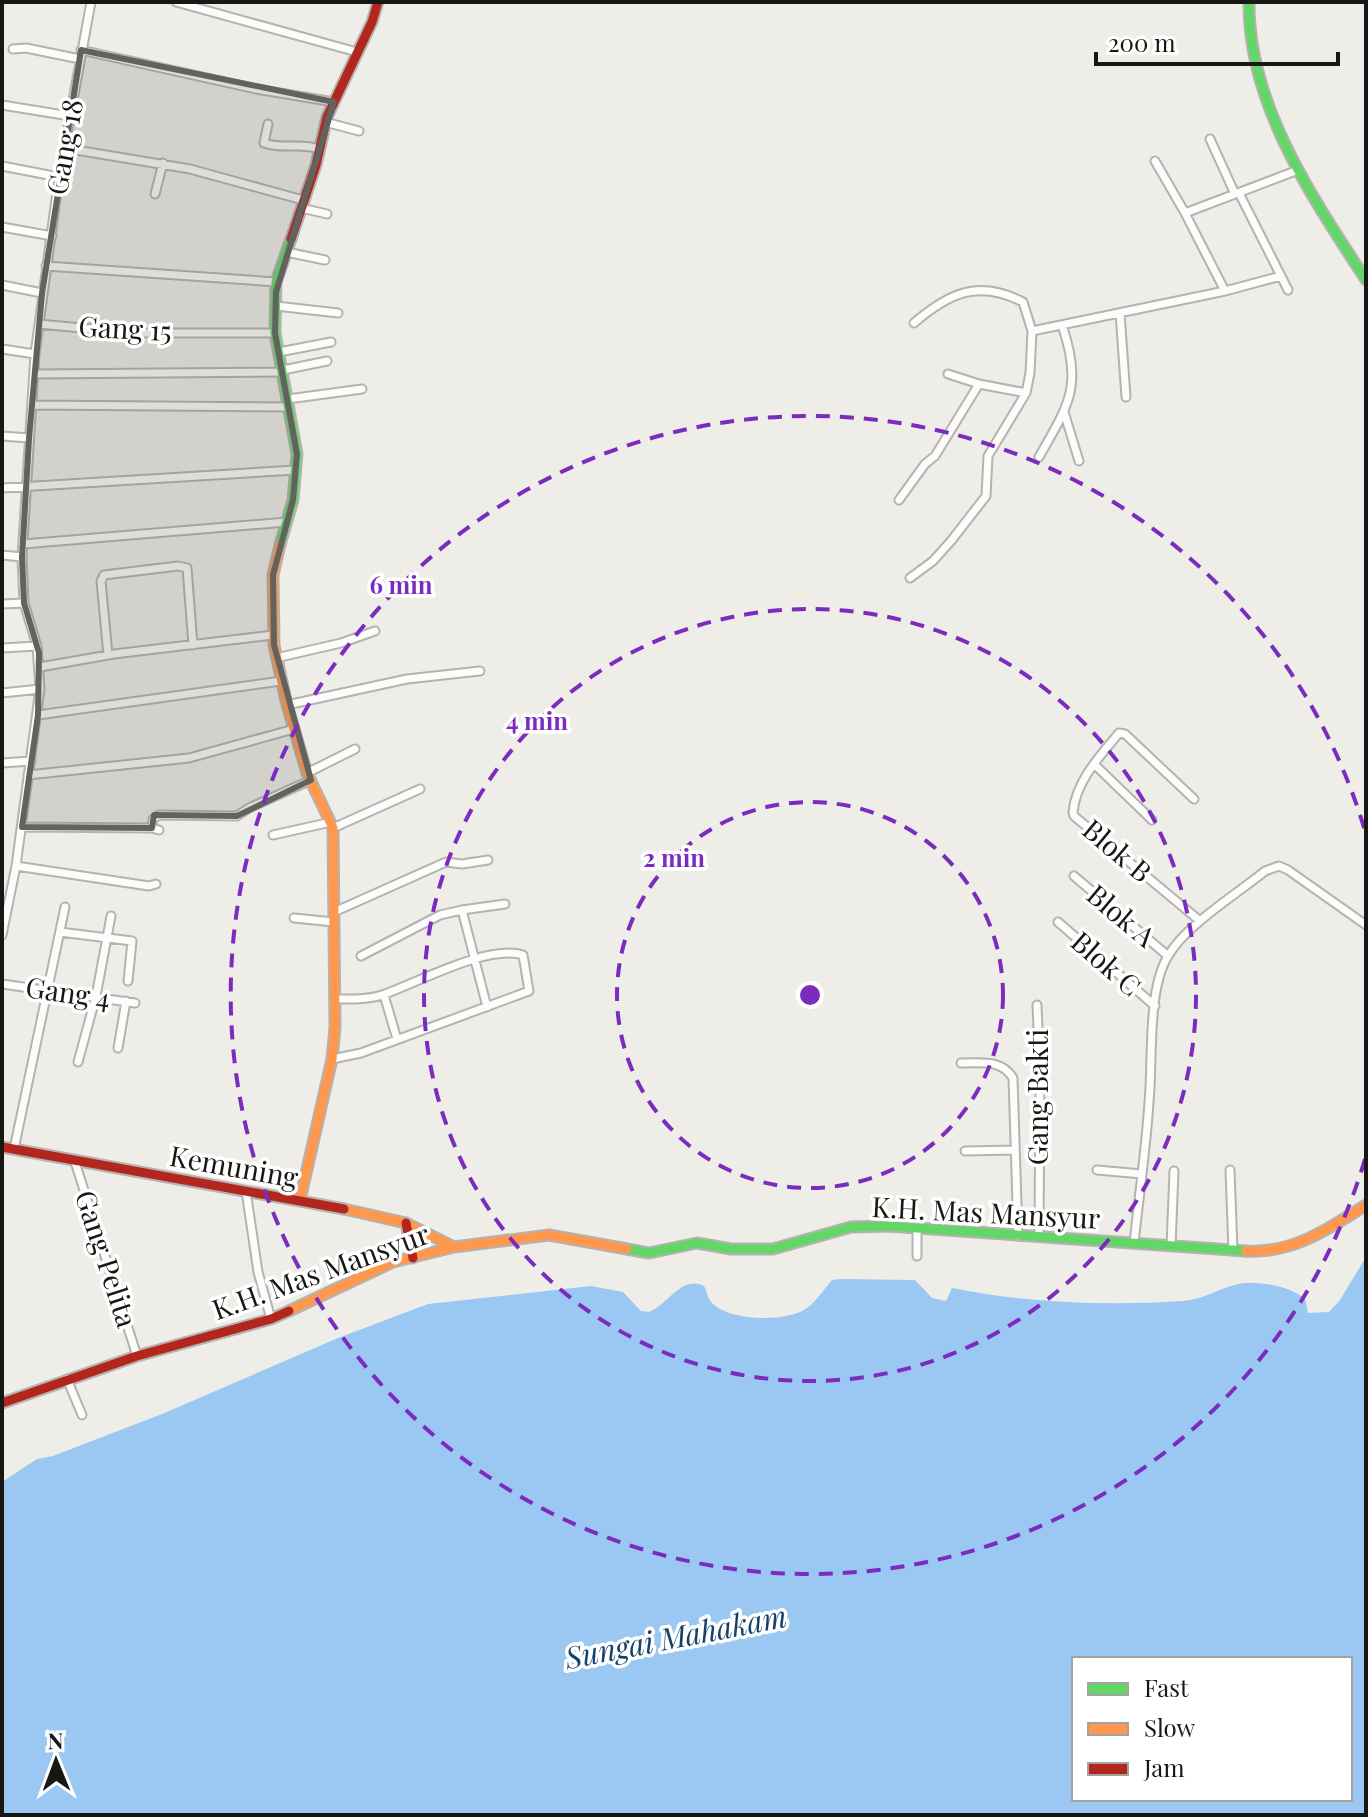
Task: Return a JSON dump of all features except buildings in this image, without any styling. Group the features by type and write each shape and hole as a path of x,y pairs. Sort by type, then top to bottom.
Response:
{"main road":[{"path":"300,1200 332,1059 335,999 332,825 309,776 294,729 273,635 275,559 293,500 297,454 275,333 276,282 325,122 372,22 378,2"},
{"path":"1249,2 1252,46 1259,79 1298,170 1366,280"},
{"name":"Kemuning","path":"2,1147 379,1215 406,1223 454,1247"},
{"name":"K.H. Mas Mansyur","path":"2,1403 137,1356 271,1319 393,1262 454,1247 549,1235 649,1253 697,1243 731,1249 773,1249 851,1227 917,1227 1233,1251 1286,1249 1312,1240 1366,1205"},
{"path":"406,1223 413,1258"}],"street":[{"name":"Gang 18","path":"2,935 16,866 40,689 37,646 24,603 22,557 35,354 59,177 91,2"},
{"path":"176,2 357,52"},
{"path":"13,49 81,55 334,102"},
{"path":"2,105 70,116"},
{"path":"325,122 359,131"},
{"path":"268,124 264,143 284,147 303,144 319,149"},
{"path":"1210,139 1288,290"},
{"path":"64,148 163,163 327,214"},
{"path":"1155,161 1225,291"},
{"path":"155,194 163,163"},
{"path":"2,166 59,177"},
{"path":"1185,213 1298,170"},
{"path":"2,227 52,236"},
{"path":"286,252 325,260"},
{"path":"46,266 276,282"},
{"path":"1032,331 1225,291 1281,276"},
{"path":"2,285 42,293"},
{"path":"910,578 933,561 981,505 987,491 988,456 1026,393 1032,331 1023,302 1009,295 987,291 950,296 914,323"},
{"path":"276,306 338,313"},
{"path":"1120,313 1126,397"},
{"name":"Gang 15","path":"39,324 134,333 275,333"},
{"path":"1039,457 1064,412 1073,381 1071,352 1062,325"},
{"path":"279,352 331,342"},
{"path":"2,349 35,354"},
{"path":"34,374 283,371 327,361"},
{"path":"948,374 1026,393"},
{"path":"899,500 940,449 979,384"},
{"path":"32,405 288,403 362,389"},
{"path":"1064,412 1079,461"},
{"path":"2,436 29,438"},
{"path":"2,488 296,470"},
{"path":"23,544 287,522"},
{"path":"2,555 22,557"},
{"path":"108,655 102,577 118,573 178,566 187,568 193,645"},
{"path":"2,604 24,603"},
{"path":"276,658 341,643 375,631"},
{"path":"40,667 108,655 273,635"},
{"path":"2,648 37,646"},
{"path":"287,705 407,679 480,671"},
{"path":"38,715 281,681"},
{"path":"2,693 40,689"},
{"path":"28,775 189,758 294,729"},
{"name":"Blok B","path":"1194,799 1125,734 1119,733 1082,783 1073,808 1074,816 1200,921"},
{"path":"22,827 155,829 153,819 159,815 237,816 355,749"},
{"path":"2,763 31,761"},
{"path":"1094,764 1152,820"},
{"path":"273,835 332,825 420,789"},
{"path":"294,918 334,917 446,862 462,864 488,860"},
{"path":"16,866 149,886 156,884"},
{"path":"1134,1243 1149,1103 1155,1006 1168,956 1200,921 1265,871 1279,866 1366,925"},
{"name":"Blok A","path":"1074,876 1168,956"},
{"path":"2,879 12,883"},
{"path":"361,956 440,915 505,904"},
{"path":"14,1149 65,907"},
{"path":"462,910 487,1007"},
{"path":"78,1062 96,996 111,916"},
{"name":"Blok C","path":"1058,922 1155,1006"},
{"path":"60,932 132,941 128,981"},
{"path":"332,1059 361,1053 529,991 523,955 500,954 411,982 384,995 335,999"},
{"name":"Gang 4","path":"2,984 130,1002 118,1048"},
{"path":"384,995 397,1039"},
{"name":"Gang Bakti","path":"1037,1005 1039,1236"},
{"path":"961,1063 993,1063 1007,1069 1013,1078 1018,1236"},
{"path":"965,1151 1015,1150"},
{"name":"Gang Pelita","path":"75,1162 137,1356"},
{"path":"1097,1170 1142,1174"},
{"path":"1230,1170 1233,1251"},
{"path":"1171,1246 1174,1171"},
{"path":"246,1191 258,1272 271,1319"},
{"path":"917,1227 917,1256"},
{"path":"67,1379 82,1415"}],"highlighted area":[{"path":"81,50 334,102 276,292 275,333 297,454 293,500 273,575 274,645 311,780 237,816 154,815 152,828 22,827 38,715 39,653 24,603 22,557 29,438 42,293"}],"water":[{"name":"Sungai Mahakam","path":"1366,1257 1366,1815 2,1815 2,1482 37,1459 53,1456 162,1414 338,1338 428,1304 591,1286 623,1292 641,1311 649,1312 688,1284 696,1284 704,1286 710,1301 720,1309 744,1316 773,1318 807,1308 832,1280 841,1279 915,1280 932,1298 946,1301 952,1288 1009,1297 1125,1303 1192,1300 1235,1285 1253,1283 1299,1294 1305,1298 1308,1313 1329,1312 1340,1300"}],"traffic: fast":[{"path":"1249,2 1259,77 1271,113 1305,182 1366,280"},
{"path":"280,545 293,500 297,454 275,333 276,282 291,239"},
{"path":"627,1249 649,1253 697,1243 731,1249 773,1249 851,1227 888,1226 1246,1251"}],"traffic: slow":[{"path":"280,545 273,575 274,645 307,773 333,828 335,1027 332,1059 300,1200"},
{"path":"1246,1251 1263,1251 1294,1244 1324,1231 1366,1205"},
{"path":"344,1209 406,1223 454,1247"},
{"path":"289,1311 393,1262 454,1247 549,1235 627,1249"}],"traffic: jam":[{"path":"291,239 316,165 327,117 372,22 378,2"},
{"path":"2,1147 344,1209"},
{"path":"406,1223 413,1258"},
{"path":"2,1403 137,1356 271,1319 289,1311"}]}
